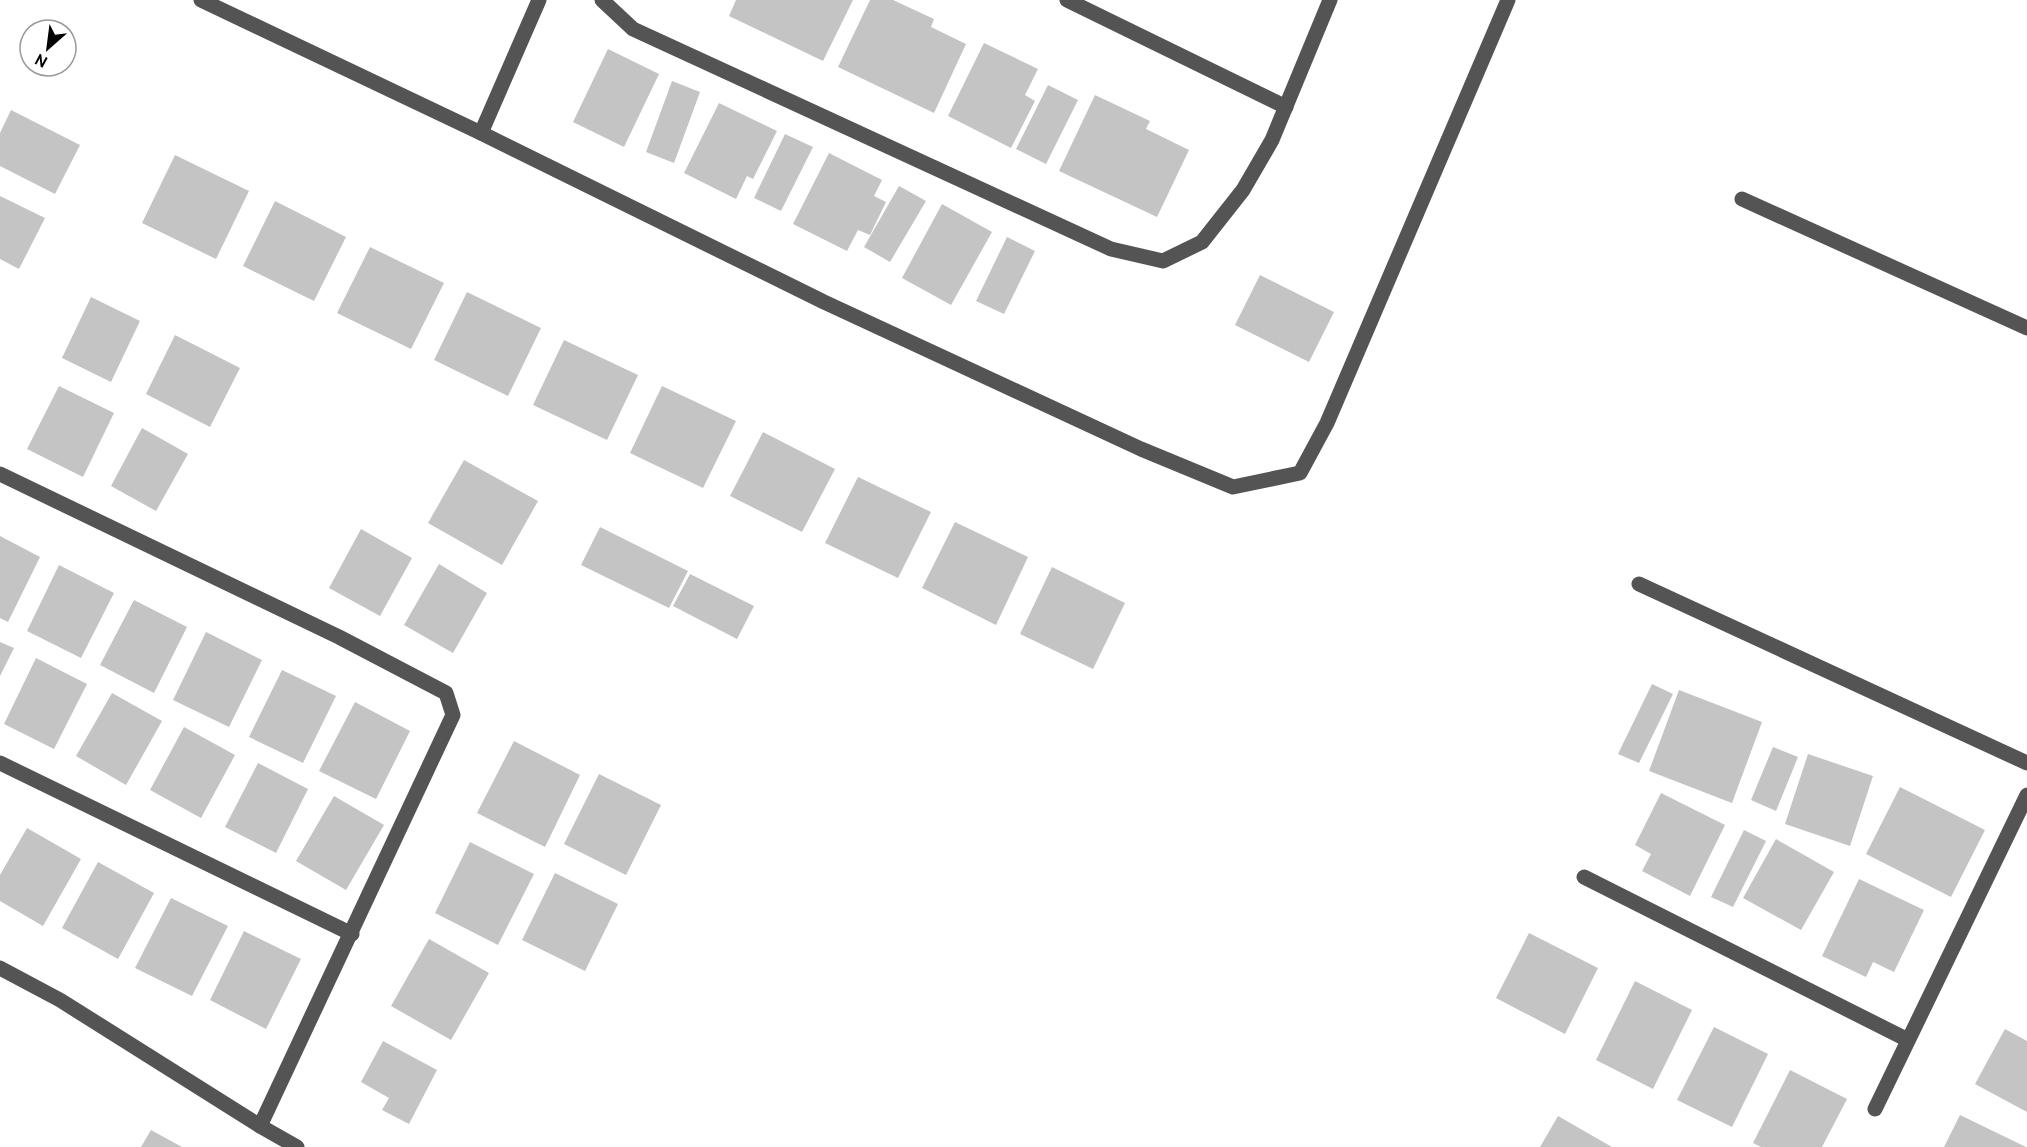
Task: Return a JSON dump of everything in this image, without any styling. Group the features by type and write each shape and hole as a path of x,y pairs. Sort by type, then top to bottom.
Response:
{"street":[{"path":"201,0 481,133 824,302 1141,449 1233,487 1300,474 1327,423 1508,0"},
{"path":"481,133 539,0"},
{"path":"602,0 633,29 1111,249 1162,261 1202,242 1243,190 1272,140 1330,0"},
{"path":"1067,0 1286,107"},
{"path":"1742,199 2027,328"},
{"path":"0,474 339,637 446,693 453,715 260,1126"},
{"path":"1639,584 2027,763"},
{"path":"0,763 352,934"},
{"path":"1875,1109 2027,795"},
{"path":"1584,877 1908,1040"},
{"path":"0,968 60,1000 297,1147"}],"building":[{"path":"736,0 853,0 823,61 729,16"},
{"path":"870,0 893,0 934,19 931,27 966,44 934,113 838,67"},
{"path":"984,43 1038,69 1025,95 1035,101 1011,148 948,116"},
{"path":"608,49 659,74 624,147 573,122"},
{"path":"672,81 700,92 674,163 646,152"},
{"path":"1048,85 1078,100 1046,164 1016,149"},
{"path":"1095,95 1150,121 1146,129 1189,150 1157,217 1059,171"},
{"path":"719,103 777,131 753,179 747,176 736,199 684,173"},
{"path":"11,110 80,145 55,194 0,166 0,133"},
{"path":"785,134 813,147 781,211 754,198"},
{"path":"829,153 882,180 874,196 886,202 870,235 858,230 847,251 793,224"},
{"path":"175,155 249,191 216,259 142,223"},
{"path":"899,186 926,201 890,262 864,247"},
{"path":"0,196 45,218 19,269 0,259"},
{"path":"275,201 346,237 314,301 243,266"},
{"path":"942,204 992,232 951,305 902,278"},
{"path":"1007,237 1035,251 1004,314 976,301"},
{"path":"370,247 444,283 411,349 337,313"},
{"path":"1260,275 1334,312 1309,362 1235,325"},
{"path":"467,292 541,328 508,396 434,360"},
{"path":"91,297 140,321 111,382 62,358"},
{"path":"175,335 240,368 210,427 146,394"},
{"path":"564,340 638,375 607,440 533,405"},
{"path":"59,386 114,413 83,477 27,449"},
{"path":"662,386 736,421 703,488 630,453"},
{"path":"142,428 188,454 156,511 111,486"},
{"path":"763,432 835,469 802,532 730,496"},
{"path":"464,460 538,501 502,565 428,523"},
{"path":"858,477 931,512 898,578 825,543"},
{"path":"955,522 1028,557 996,625 922,588"},
{"path":"600,527 688,571 669,608 581,565"},
{"path":"361,529 412,558 380,616 329,588"},
{"path":"0,536 40,557 8,622 0,618"},
{"path":"439,564 487,593 453,653 404,625"},
{"path":"59,565 114,593 81,658 27,631"},
{"path":"1052,567 1125,603 1093,669 1020,634"},
{"path":"690,574 754,606 737,639 673,606"},
{"path":"134,600 187,627 154,693 100,665"},
{"path":"206,632 262,660 229,727 173,700"},
{"path":"0,642 14,648 0,676"},
{"path":"36,658 87,684 54,749 4,724"},
{"path":"282,670 336,696 303,763 249,737"},
{"path":"1652,684 1673,694 1639,763 1618,754"},
{"path":"1679,690 1762,722 1732,803 1649,771"},
{"path":"112,693 162,721 126,785 76,756"},
{"path":"355,702 410,731 376,799 319,771"},
{"path":"184,727 235,755 201,818 150,790"},
{"path":"514,741 580,775 545,847 477,813"},
{"path":"1773,747 1798,757 1776,811 1751,800"},
{"path":"1808,754 1873,776 1850,846 1785,824"},
{"path":"258,763 308,789 276,853 225,827"},
{"path":"599,774 661,805 626,875 564,844"},
{"path":"1900,787 1985,830 1951,897 1866,854"},
{"path":"1661,793 1725,825 1690,896 1642,871 1651,854 1635,845"},
{"path":"334,796 384,825 346,890 296,861"},
{"path":"27,828 81,859 43,926 0,901 0,875"},
{"path":"1744,830 1766,841 1733,907 1711,897"},
{"path":"1776,839 1834,872 1801,930 1743,898"},
{"path":"470,842 534,874 498,945 435,913"},
{"path":"98,862 154,893 118,959 62,928"},
{"path":"555,873 618,904 585,971 522,940"},
{"path":"1859,879 1924,910 1894,972 1873,962 1866,977 1822,956"},
{"path":"171,898 228,926 192,996 135,968"},
{"path":"244,931 301,959 266,1029 210,1000"},
{"path":"1529,933 1598,968 1565,1034 1496,998"},
{"path":"429,939 489,973 451,1040 391,1006"},
{"path":"1635,981 1692,1010 1653,1089 1596,1060"},
{"path":"1714,1027 1768,1054 1732,1127 1677,1100"},
{"path":"2005,1029 2027,1041 2027,1112 1975,1084"},
{"path":"383,1041 437,1070 409,1124 382,1110 389,1098 361,1082"},
{"path":"1790,1070 1847,1099 1822,1147 1761,1147 1753,1143"},
{"path":"1960,1115 2026,1147 1944,1147"},
{"path":"1558,1116 1612,1147 1540,1147"},
{"path":"151,1130 182,1147 141,1147"}]}
